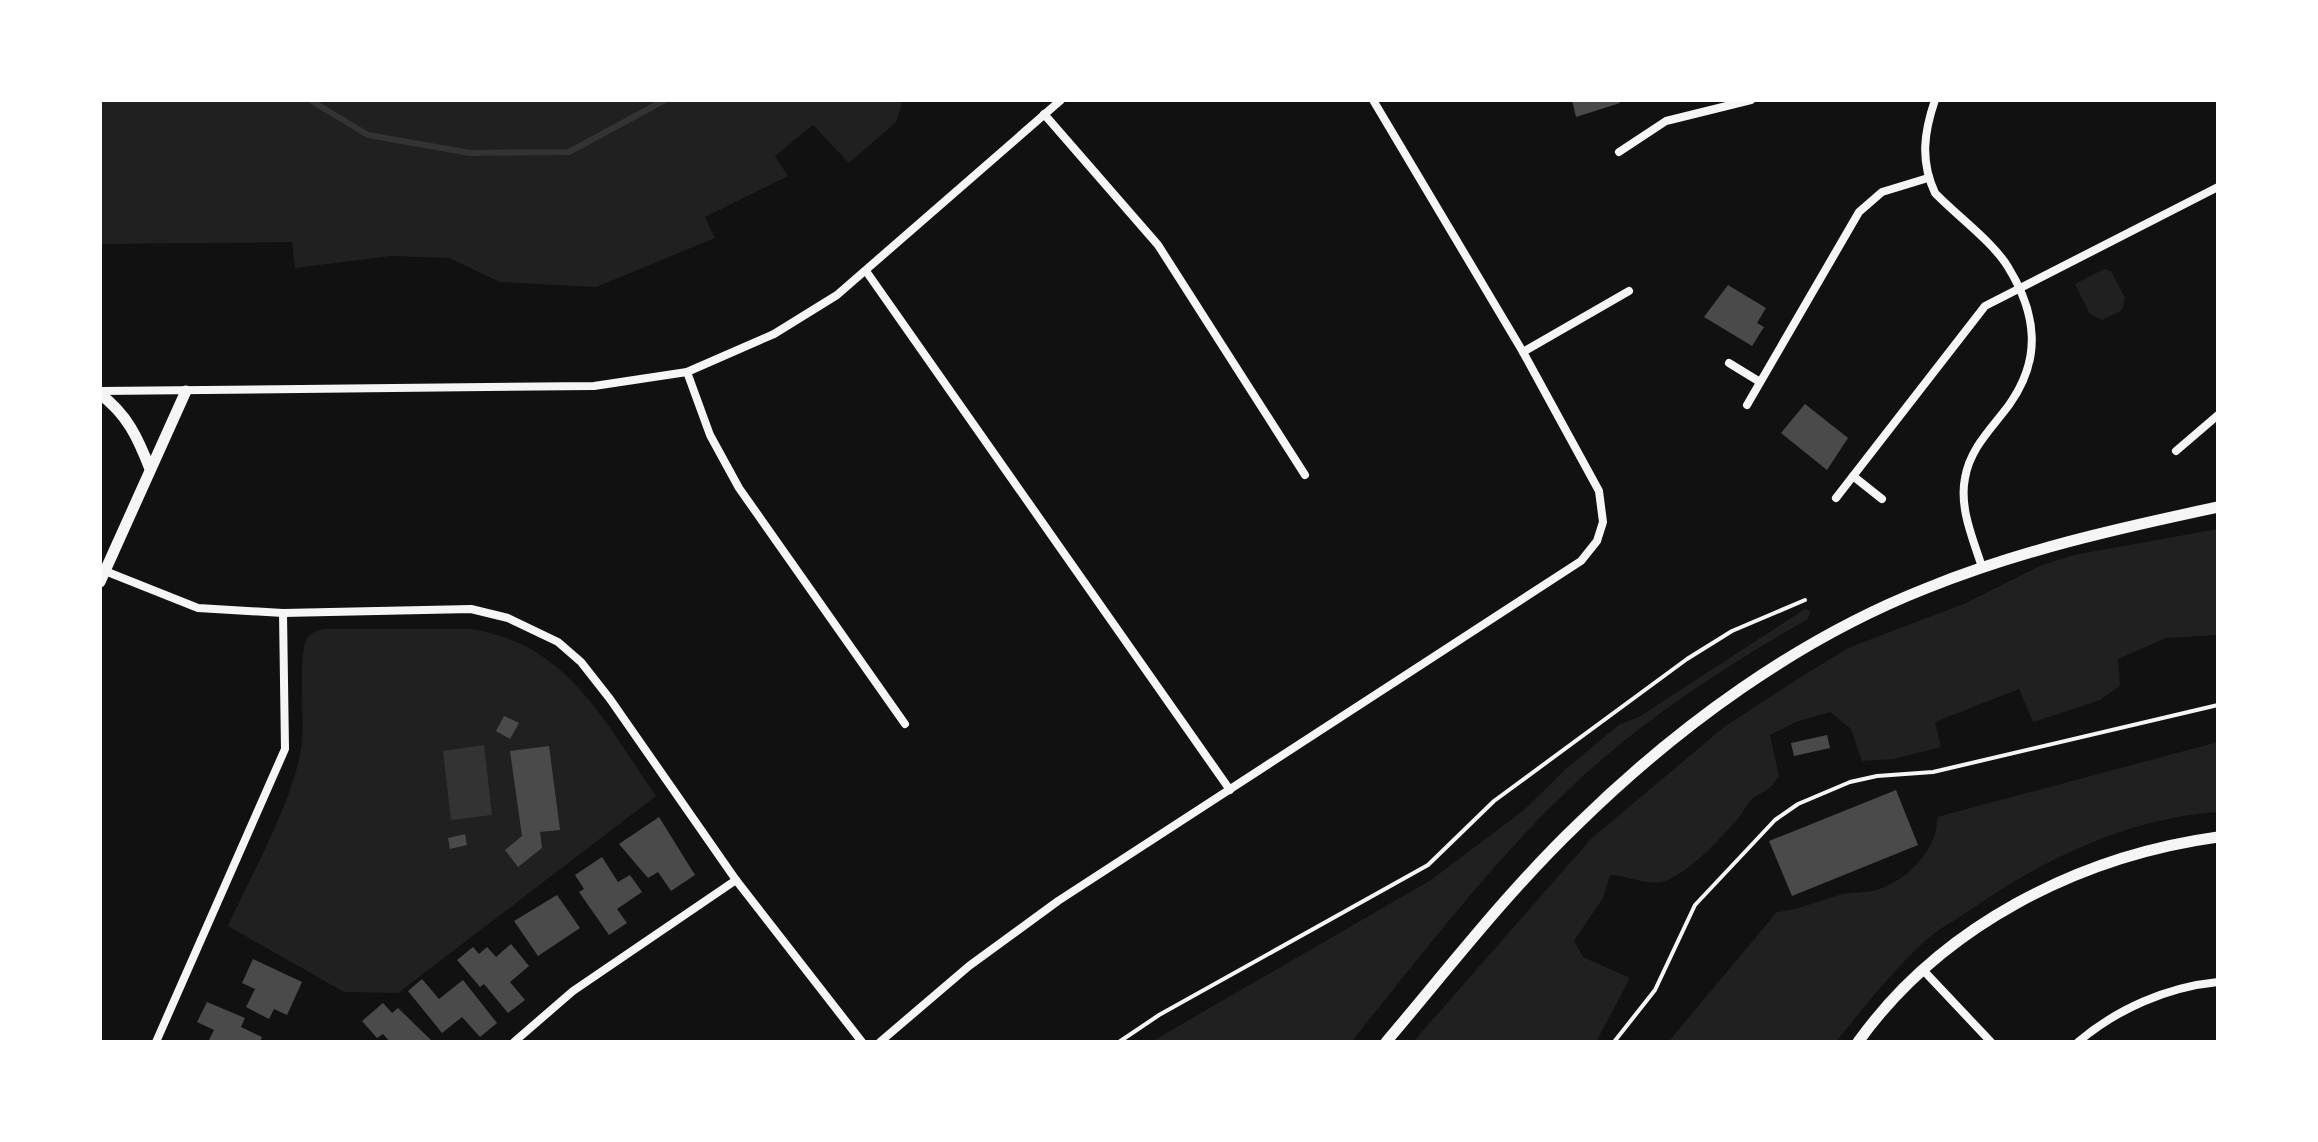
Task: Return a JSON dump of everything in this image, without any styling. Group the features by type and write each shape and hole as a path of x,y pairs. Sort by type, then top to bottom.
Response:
{"street":[{"path":"100,392 594,386 687,372 774,334 818,308 866,271 1061,100"},
{"path":"880,1042 969,966 1058,901 1581,561 1591,551 1603,522 1603,501 1523,352 1373,100"},
{"path":"1619,152 1666,121 1751,100"},
{"path":"1935,100 1926,126 1924,158 1928,178 1935,193 2008,267 2033,323 2029,366 2010,404 1971,458 1964,484 1965,510 1982,567"},
{"path":"1044,114 1158,245 1305,475"},
{"path":"1747,405 1859,212 1882,192 1928,178"},
{"path":"1836,498 1985,306 2218,187"},
{"path":"866,271 1230,790"},
{"path":"1523,352 1629,291"},
{"path":"1729,363 1760,382"},
{"path":"687,372 710,435 739,488 905,724"},
{"path":"186,391 102,577 198,608 283,613 471,609 508,618 558,642 581,662 610,699 736,880 862,1042"},
{"path":"100,392 128,421 150,469"},
{"path":"2176,451 2217,417"},
{"path":"1853,476 1882,499"},
{"path":"1386,1042 1542,859 1609,794 1731,697 1811,646 1924,589 1982,567 2087,536 2218,507"},
{"path":"156,1042 285,749 283,613"},
{"path":"1858,1042 1924,971 1970,933 2037,892 2127,856 2218,837"},
{"path":"514,1042 573,991 736,880"},
{"path":"1924,971 1991,1042"},
{"path":"2078,1042 2138,1003 2169,991 2218,982"}],"lane":[{"path":"1119,1042 1159,1015 1366,903 1428,865 1494,801 1687,659 1732,631 1805,600"},
{"path":"1614,1042 1655,990 1695,905 1775,820 1798,804 1823,792 1877,776 1933,772 2218,705"}],"shaded area":[{"path":"100,100 903,100 896,122 849,163 813,125 775,156 788,176 705,217 715,238 596,287 500,282 449,258 391,256 295,268 292,242 100,244"},
{"path":"2104,269 2111,271 2125,298 2122,310 2102,320 2090,314 2075,284"},
{"path":"2218,529 2218,635 2166,638 2118,659 2120,686 2100,700 2033,722 2019,689 1935,722 1941,747 1894,759 1862,761 1851,729 1830,712 1796,722 1770,735 1779,776 1768,789 1750,801 1737,820 1695,863 1659,882 1610,875 1603,898 1574,941 1583,957 1630,978 1596,1042 1413,1042 1592,838 1724,727 1796,680 1848,648 1966,603 2042,565 2074,555"},
{"path":"1805,609 1810,611 1808,619 1669,707 1617,747 1559,799 1466,900 1351,1042 1151,1042 1431,880 1524,810 1567,768 1619,725 1639,717"},
{"path":"324,629 470,629 504,637 558,668 600,714 656,796 398,993 344,992 228,926 282,811 298,764 302,742 305,643 312,633"},
{"path":"2218,742 2218,812 2185,816 2119,832 2057,858 1998,891 1925,941 1836,1042 1647,1042 1670,1040 1777,912 1841,895 1873,891 1908,873 1926,853 1936,829 1937,817"},
{"path":"484,745 492,815 451,820 443,751"}],"building":[{"path":"1572,100 1619,100 1620,103 1576,117"},
{"path":"1728,285 1766,308 1757,323 1764,327 1752,346 1704,317"},
{"path":"1805,404 1848,438 1827,470 1781,433"},
{"path":"504,716 519,723 510,739 496,731"},
{"path":"1827,735 1830,748 1794,756 1791,743"},
{"path":"549,746 560,830 540,832 542,848 518,867 505,850 522,836 510,751"},
{"path":"1896,790 1918,845 1792,896 1769,841"},
{"path":"659,817 695,875 671,891 658,872 648,878 619,844"},
{"path":"465,834 467,845 450,849 448,838"},
{"path":"602,857 618,882 630,875 642,892 617,909 627,923 609,935 579,892 584,889 575,875"},
{"path":"557,895 580,928 538,956 514,921"},
{"path":"511,944 529,966 510,982 525,1000 508,1013 484,984 480,987 457,960 473,947 479,954 487,947 496,957"},
{"path":"253,959 302,982 287,1015 274,1009 269,1019 246,1007 255,989 242,983"},
{"path":"422,979 439,999 463,980 497,1023 480,1037 462,1017 442,1033 408,991"},
{"path":"207,1002 245,1018 241,1027 262,1037 260,1042 208,1042 214,1030 197,1022"},
{"path":"383,1003 392,1013 398,1008 433,1042 390,1042 383,1034 377,1038 362,1021"}],"waterway":[{"path":"310,100 368,135 470,153 569,152 665,100"}]}
